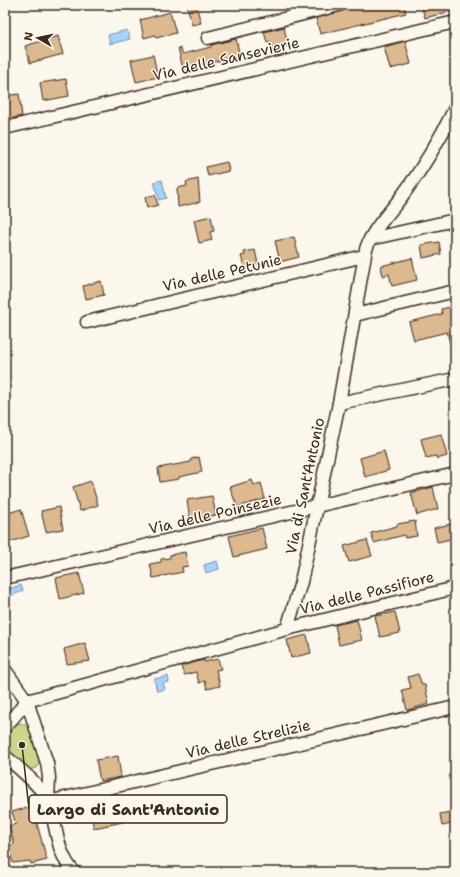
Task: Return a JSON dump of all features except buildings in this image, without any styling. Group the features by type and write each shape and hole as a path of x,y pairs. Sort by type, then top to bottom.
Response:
{"street":[{"path":"208,38 339,5"},
{"name":"Via delle Sansevierie","path":"5,128 455,22"},
{"name":"Via di Sant'Antonio","path":"287,629 301,582 339,403 364,256 370,239 424,164 442,135 455,108"},
{"path":"370,239 455,220"},
{"name":"Via delle Petunie","path":"87,322 364,256"},
{"path":"355,315 455,291"},
{"path":"339,403 455,378"},
{"name":"Via delle Poinsezie","path":"5,578 455,474"},
{"name":"Via delle Passifiore","path":"287,629 455,588"},
{"path":"5,727 28,701 287,629"},
{"path":"5,670 28,701 47,763 49,777 48,802 60,848 74,872"},
{"name":"Via delle Strelizie","path":"48,802 455,708"},
{"path":"5,756 29,778 48,802"}],"green space":[{"path":"19,723 25,724 31,728 38,741 40,755 37,768 27,770 5,751 5,733"}],"water":[{"path":"127,30 130,39 110,44 108,35"},
{"path":"162,180 166,198 159,200 154,182"},
{"path":"217,561 219,569 206,573 204,565"},
{"path":"21,585 23,591 7,597 5,590"},
{"path":"168,676 169,682 163,683 165,689 157,691 154,679"}],"place":[{"name":"Largo di Sant'Antonio","path":"22,745"}]}
